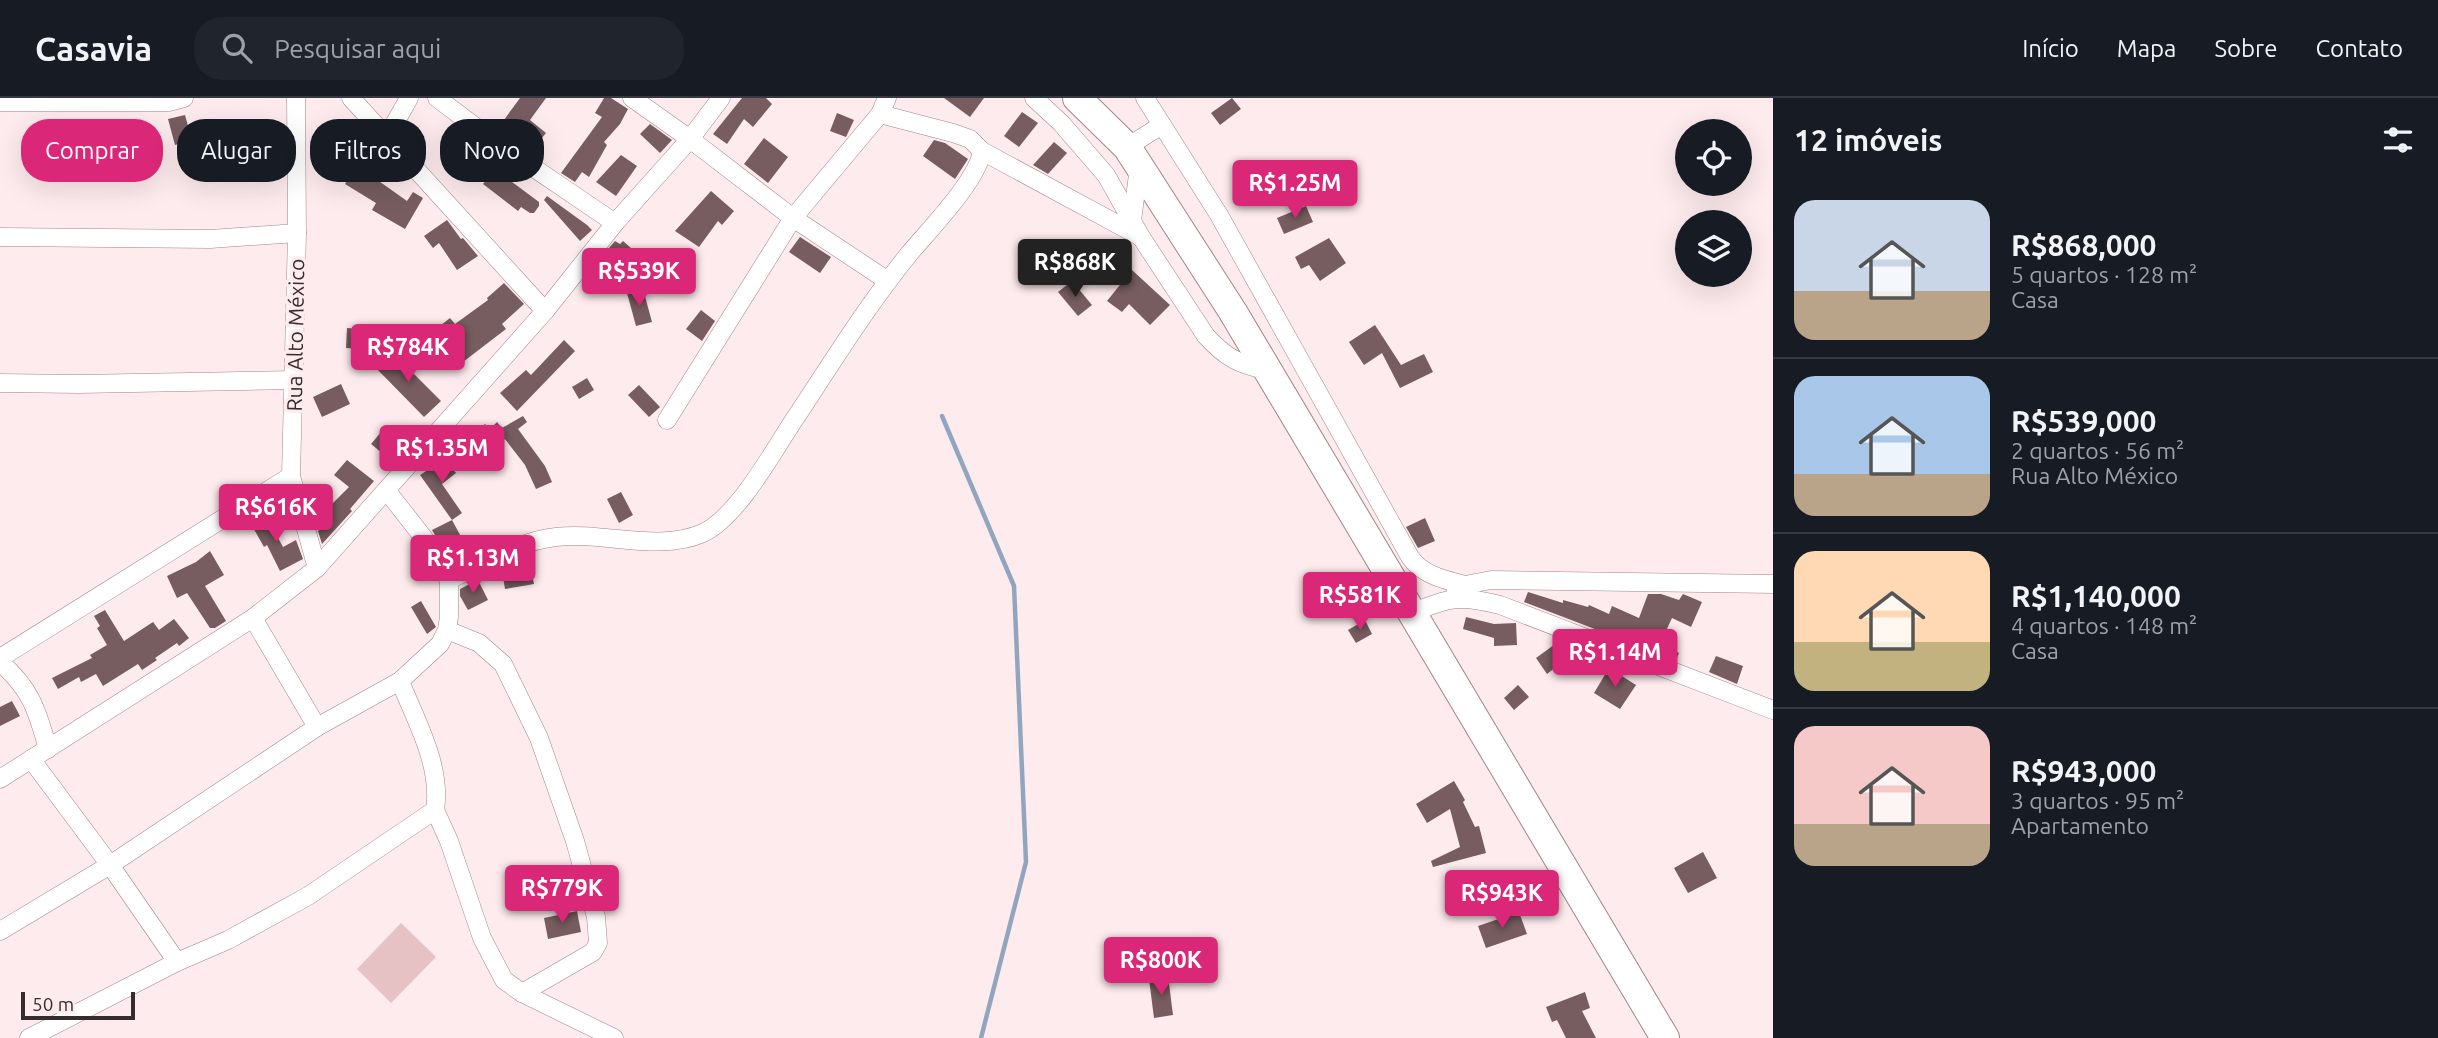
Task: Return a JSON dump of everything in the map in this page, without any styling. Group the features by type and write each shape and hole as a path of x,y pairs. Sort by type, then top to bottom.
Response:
{"main road":[{"path":"1077,98 1133,157 1247,334 1665,1038"}],"street":[{"path":"0,102 169,102 184,98"},
{"name":"Rua Alto México","path":"296,98 297,233 292,476 317,568"},
{"path":"351,98 370,119"},
{"path":"397,119 409,98"},
{"path":"437,98 615,223"},
{"path":"632,98 793,218 888,281"},
{"path":"0,779 253,618 317,568 545,311 615,223 690,139 721,98"},
{"path":"1034,98 1061,122 1106,175 1137,229 1206,336 1218,349 1242,365 1269,371"},
{"path":"1145,98 1219,215 1414,564 1441,579 1465,585"},
{"path":"667,420 793,218 883,106 970,139 982,151 1137,229"},
{"path":"1137,229 1133,157 1162,125"},
{"path":"449,580 536,540 558,537 665,541 701,534 715,527 727,516 756,478 888,281 974,173 982,151"},
{"path":"426,180 545,311"},
{"path":"0,237 210,239 297,233"},
{"path":"1247,334 1275,317"},
{"path":"0,383 294,380"},
{"path":"1301,426 1328,413"},
{"path":"48,749 32,699 18,678 0,660 292,476"},
{"path":"0,931 110,865 317,727 400,681 440,644 447,631 449,617 449,580 424,537 387,491"},
{"path":"1412,613 1445,599 1465,585 1491,580 1773,584"},
{"path":"1445,599 1472,599 1500,605 1773,710"},
{"path":"253,618 317,727"},
{"path":"447,631 479,643 503,664 539,738 575,841 596,917 598,943 593,952 522,993"},
{"path":"400,681 429,754 438,793 435,810 449,841 482,938 504,980 522,993 614,1038"},
{"path":"31,760 110,865 177,962"},
{"path":"29,1038 177,962 228,940 307,896 435,810"}],"shaded area":[{"path":"401,923 436,957 391,1003 357,969"}],"building":[{"path":"520,98 546,98 531,119 505,119"},
{"path":"604,98 611,98 628,109 620,124 604,142 607,145 589,177 582,172 575,182 561,173 602,117 595,113"},
{"path":"742,98 766,98 772,104 753,127 744,119 727,144 713,134"},
{"path":"944,98 984,98 970,117"},
{"path":"1232,98 1241,109 1220,125 1211,113"},
{"path":"1022,112 1038,123 1019,147 1004,136"},
{"path":"837,113 854,120 846,137 830,131"},
{"path":"185,115 186,119 177,119 177,144 175,145 168,119"},
{"path":"650,124 672,140 660,153 640,134"},
{"path":"764,138 788,157 768,183 744,164"},
{"path":"934,140 945,143 968,159 955,179 923,156"},
{"path":"1054,142 1067,153 1048,174 1033,165"},
{"path":"621,155 637,166 616,196 596,182"},
{"path":"380,182 407,201 413,192 423,198 405,229 372,210 376,203 345,184"},
{"path":"512,182 539,202 539,206 534,213 521,207 518,211 483,184"},
{"path":"711,191 734,211 722,225 718,221 699,247 675,231"},
{"path":"547,196 592,230 580,241 544,200"},
{"path":"1306,206 1313,222 1284,234 1277,218"},
{"path":"447,220 478,256 457,270 439,243 433,248 424,236"},
{"path":"800,237 831,257 820,273 789,252"},
{"path":"1329,238 1346,263 1320,281 1309,265 1301,269 1295,257"},
{"path":"615,241 620,244 623,241 639,258 669,281 660,292 640,274 643,289 608,258 614,252 609,248"},
{"path":"1132,270 1170,305 1150,325 1129,304 1122,312 1107,301"},
{"path":"1072,281 1092,305 1078,316 1058,292"},
{"path":"504,283 524,304 502,324 506,329 463,362 436,329 450,318 455,324 488,300"},
{"path":"643,289 652,322 636,326 627,293"},
{"path":"701,310 715,321 702,341 686,329"},
{"path":"1375,325 1401,365 1424,354 1433,372 1400,388 1382,353 1364,365 1349,342"},
{"path":"347,328 376,330 375,350 346,348"},
{"path":"564,340 575,351 517,411 500,393 526,370 531,375"},
{"path":"391,351 441,401 424,417 375,367"},
{"path":"587,378 594,390 579,399 572,387"},
{"path":"341,384 350,404 322,417 313,397"},
{"path":"639,385 660,407 649,417 628,395"},
{"path":"523,416 527,422 518,429 545,466 552,482 536,489 525,465 505,439 487,453 472,434 485,424 490,429 497,422 502,428"},
{"path":"382,431 404,449 393,462 371,444"},
{"path":"440,454 456,473 442,484 462,513 452,520 420,475 434,466 431,462"},
{"path":"347,460 374,481 350,509 352,511 322,544 318,531 322,528 316,522 312,507 318,501 326,510 349,487 334,475"},
{"path":"621,492 633,515 619,523 607,499"},
{"path":"265,514 283,547 296,540 303,559 280,571 267,545 264,547 250,522"},
{"path":"1425,518 1435,541 1418,548 1406,527"},
{"path":"452,520 465,544 446,554 432,530"},
{"path":"210,551 224,575 205,586 226,621 215,628 210,628 187,593 177,598 167,576 196,562"},
{"path":"530,564 534,584 505,589 502,570"},
{"path":"478,580 488,600 468,610 460,596 460,589"},
{"path":"1528,592 1563,603 1563,600 1588,607 1589,605 1609,614 1612,606 1639,618 1648,594 1661,594 1679,600 1683,594 1702,602 1691,627 1672,618 1660,644 1679,653 1676,660 1524,602"},
{"path":"421,601 436,627 427,634 411,607"},
{"path":"105,610 124,641 153,622 159,630 174,619 189,638 179,646 177,643 142,670 138,664 103,686 96,674 81,682 79,677 58,689 52,678 92,658 90,655 107,645 97,628 100,626 94,616"},
{"path":"1466,617 1494,624 1516,623 1517,645 1494,646 1494,638 1463,629"},
{"path":"1365,620 1372,634 1356,643 1348,630"},
{"path":"1558,642 1569,657 1547,674 1536,658"},
{"path":"1716,656 1743,666 1737,684 1709,672"},
{"path":"1609,668 1636,685 1620,709 1594,693"},
{"path":"1518,685 1529,697 1514,710 1504,698"},
{"path":"12,701 20,716 0,726 0,707"},
{"path":"1454,781 1465,800 1463,802 1475,827 1479,826 1486,853 1433,867 1431,861 1460,847 1450,809 1427,823 1416,804"},
{"path":"1703,852 1717,878 1688,893 1674,868"},
{"path":"577,911 581,932 548,939 544,918"},
{"path":"1519,912 1527,934 1486,948 1478,926"},
{"path":"1168,976 1173,1015 1154,1018 1149,979"},
{"path":"1585,992 1590,1008 1582,1011 1596,1038 1566,1038 1557,1020 1552,1022 1546,1007"}],"waterway":[{"path":"942,416 1014,586 1026,862 981,1038"}]}
